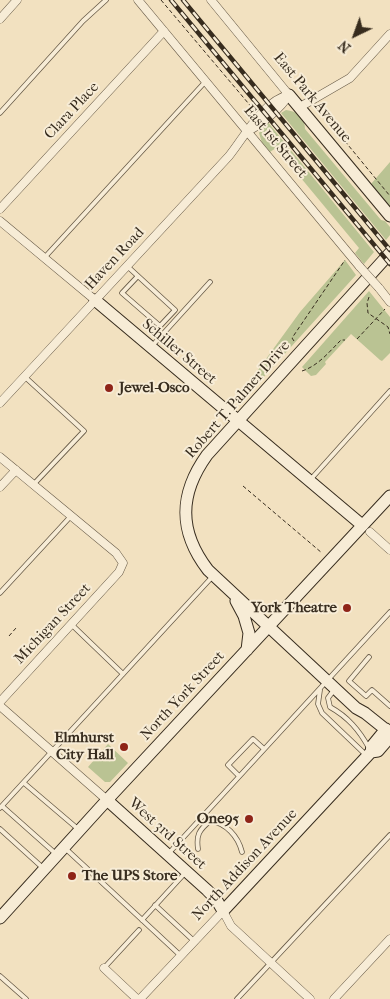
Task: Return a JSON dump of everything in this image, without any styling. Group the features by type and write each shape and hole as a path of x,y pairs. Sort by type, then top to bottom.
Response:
{"street":[{"path":"0,19 17,0"},
{"name":"East 1st Street","path":"138,0 379,288 388,305"},
{"name":"East Park Avenue","path":"211,0 390,216"},
{"name":"Clara Place","path":"0,209 164,31"},
{"path":"300,108 350,78 390,34"},
{"name":"Haven Road","path":"0,403 229,156 253,122 280,97 289,95"},
{"name":"Haven Road","path":"248,131 256,127 284,103 289,95"},
{"name":"Schiller Street","path":"0,221 366,529"},
{"name":"Robert T. Palmer Drive","path":"388,734 361,717 358,706 335,689 323,684 269,626 202,563 186,529 185,505 191,482 200,465 390,253"},
{"path":"0,457 71,516"},
{"path":"0,487 16,470"},
{"name":"North York Street","path":"0,918 269,626 366,529 390,496"},
{"name":"Michigan Street","path":"0,702 119,572 123,563 116,553 71,516"},
{"path":"366,529 390,550"},
{"path":"232,593 244,616 249,633 247,650"},
{"path":"0,706 107,800"},
{"name":"North Addison Avenue","path":"138,999 181,956 369,754 378,751 388,734"},
{"name":"West 3rd Street","path":"107,800 216,899 231,926 310,999"},
{"path":"334,999 390,938"},
{"path":"104,968 138,999"}],"lane":[{"path":"0,113 83,21 106,0"},
{"path":"44,257 206,81"},
{"path":"127,266 175,310 160,326"},
{"path":"138,276 122,293 166,331"},
{"path":"150,348 210,282"},
{"path":"25,377 84,431 34,485"},
{"path":"310,481 390,391"},
{"path":"0,593 71,516"},
{"path":"181,956 61,851 1,807 214,576"},
{"path":"167,854 390,612"},
{"path":"71,624 123,674"},
{"path":"369,657 349,681 364,697 372,690 390,706"},
{"path":"323,684 318,704 322,713 369,754"},
{"path":"335,689 328,698 328,704 357,728 369,754"},
{"path":"239,776 228,765 253,739 264,749"},
{"path":"24,783 80,830"},
{"path":"198,849 196,838 200,829 210,821 220,822 239,840 242,852"},
{"path":"0,829 45,869"},
{"path":"237,999 390,835"},
{"path":"142,920 186,871"},
{"path":"155,905 194,941"},
{"path":"104,968 139,930"},
{"path":"0,976 26,999"}],"path":[{"path":"162,0 260,116"},
{"path":"316,106 390,196"},
{"path":"294,341 292,338 345,260"},
{"path":"369,297 367,304 368,313 388,327 390,334"},
{"path":"357,340 388,305"},
{"path":"302,371 322,359 341,340 345,340"},
{"path":"243,486 322,553"},
{"path":"8,636 16,628"}],"green space":[{"path":"286,110 300,116 304,122 305,129 381,220 385,221 390,227 390,235 386,240 281,113"},
{"path":"267,121 374,252 364,264 355,253 359,248 276,148 270,152 262,143 259,133"},
{"path":"390,162 390,207 371,184"},
{"path":"345,260 356,275 243,400 237,399 300,312"},
{"path":"369,291 390,317 390,353 382,361 351,334 325,362 326,364 316,375 311,376 302,367"},
{"path":"108,744 128,763 110,782 105,782 88,767"}],"railway":[{"path":"171,0 390,264"},
{"path":"183,0 390,250"}],"place":[{"name":"Jewel-Osco","path":"109,388"},
{"name":"York Theatre","path":"347,608"},
{"name":"Elmhurst City Hall","path":"124,747"},
{"name":"One95","path":"249,819"},
{"name":"The UPS Store","path":"72,876"}]}
